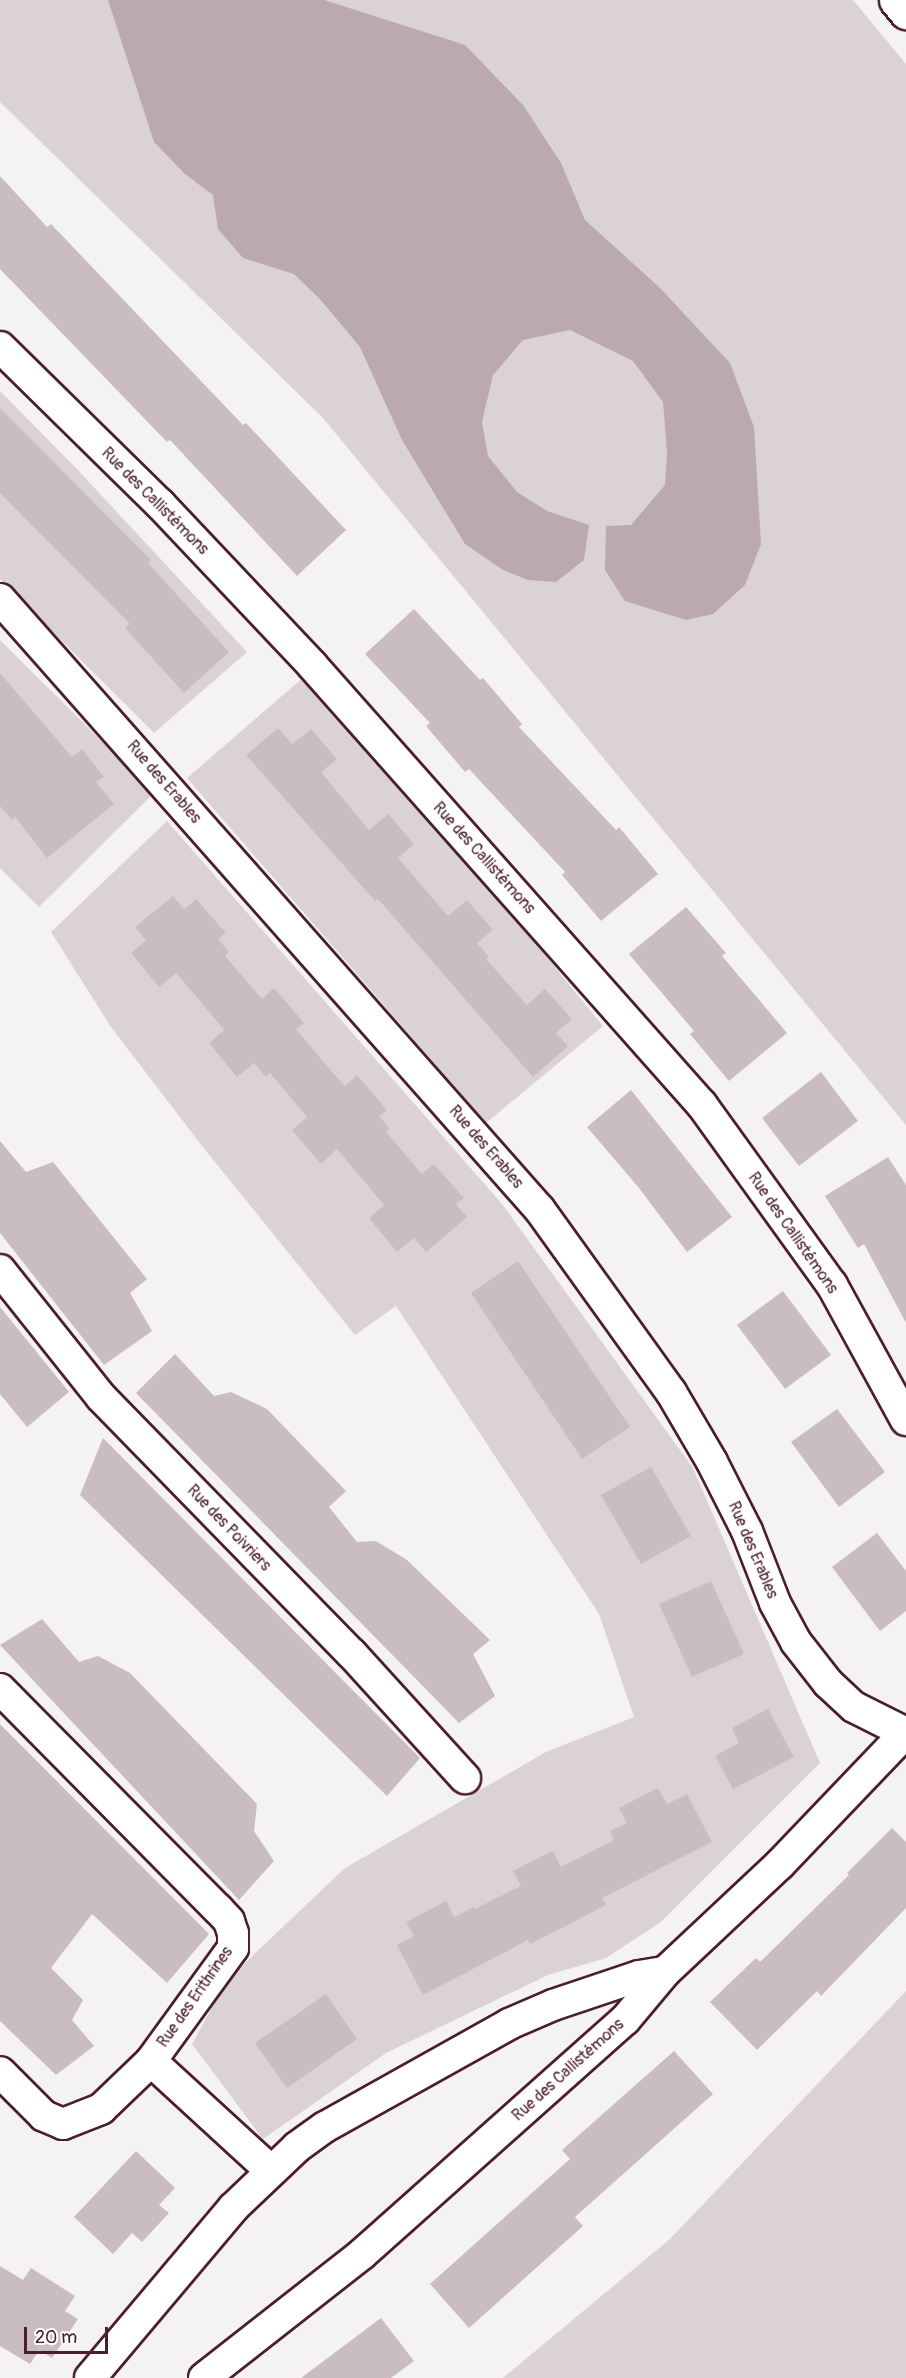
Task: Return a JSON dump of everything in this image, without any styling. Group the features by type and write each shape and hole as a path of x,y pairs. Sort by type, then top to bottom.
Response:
{"street":[{"path":"896,0 906,12"},
{"name":"Rue des Callistémons","path":"0,346 160,504 312,665 702,1105 832,1285 906,1420"},
{"name":"Rue des Erables","path":"0,599 540,1210 677,1402 712,1462 747,1531 775,1603 795,1642 828,1683 854,1707 906,1732"},
{"name":"Rue des Poivriers","path":"0,1270 101,1396 352,1653 465,1778"},
{"name":"Rue des Erithrines","path":"0,1689 229,1921 233,1933 233,1947 151,2061 100,2109 63,2124 44,2116 0,2072"},
{"name":"Rue des Callistémons","path":"204,2378 371,2247 625,2020 665,1972 780,1864 906,1732"},
{"path":"90,2378 233,2208 271,2171 325,2127 509,2024 553,2005 639,1976 665,1972"},
{"path":"151,2061 271,2171"}],"shaded area":[{"path":"0,0 853,0 906,64 906,1125 323,418 0,102"},
{"path":"108,0 324,0 465,45 523,105 561,163 585,220 659,287 730,363 754,427 761,544 745,585 713,614 686,620 625,601 605,570 606,526 631,525 665,485 667,452 663,402 633,361 570,330 523,340 493,375 482,422 488,456 517,492 547,511 589,525 584,560 556,582 528,580 503,570 465,544 402,440 360,347 319,298 294,274 243,258 218,229 213,195 185,174 154,142"},
{"path":"0,391 75,467 247,652 154,733 0,579"},
{"path":"0,640 154,793 39,907 0,868"},
{"path":"312,670 603,1026 486,1123 187,778"},
{"path":"167,821 502,1204 693,1468 820,1763 661,1922 606,1958 548,1975 386,2053 263,2139 192,2044 227,1980 345,1868 546,1752 634,1717 599,1614 396,1306 355,1335 202,1146 111,1027 51,932"},
{"path":"906,1991 906,2378 503,2378 670,2239"}],"building":[{"path":"0,176 47,227 51,224 243,425 246,423 346,530 297,576 170,440 167,442 0,269"},
{"path":"0,408 151,560 148,563 229,652 184,693 125,628 130,624 0,493"},
{"path":"414,609 480,680 483,678 522,724 519,727 616,830 619,827 658,874 601,921 562,875 565,872 469,769 465,772 426,726 430,723 365,654"},
{"path":"0,673 72,757 82,749 104,777 96,782 114,804 47,858 15,817 12,820 0,806"},
{"path":"278,728 292,744 311,729 337,759 321,772 369,830 388,814 414,844 398,858 448,916 467,900 493,930 477,943 489,957 486,959 527,1005 545,989 572,1019 556,1033 568,1046 533,1077 378,899 375,901 246,755"},
{"path":"173,896 184,909 196,899 226,933 218,939 229,952 225,956 262,999 274,988 304,1023 296,1029 345,1086 357,1075 387,1110 379,1116 390,1129 386,1132 422,1174 434,1164 464,1198 456,1204 467,1217 426,1252 414,1238 397,1252 369,1218 384,1205 337,1149 321,1164 292,1130 307,1117 270,1073 266,1077 254,1063 237,1077 209,1043 224,1030 201,1002 176,973 159,987 131,953 146,940 135,927"},
{"path":"686,907 726,953 722,956 787,1033 729,1081 690,1034 694,1031 629,954"},
{"path":"821,1072 858,1121 799,1166 762,1118"},
{"path":"631,1090 732,1217 687,1252 639,1188 587,1127"},
{"path":"0,1141 26,1172 53,1162 147,1279 130,1293 152,1331 104,1365 0,1233"},
{"path":"888,1157 906,1185 906,1323 864,1244 858,1248 825,1196"},
{"path":"518,1261 630,1427 582,1459 471,1293"},
{"path":"783,1291 831,1355 785,1389 737,1325"},
{"path":"0,1307 69,1392 27,1427 0,1394"},
{"path":"175,1354 214,1396 231,1392 267,1409 346,1491 329,1507 357,1542 376,1541 407,1560 490,1640 473,1654 495,1696 459,1723 136,1393"},
{"path":"837,1409 885,1472 839,1507 791,1442"},
{"path":"103,1438 420,1758 387,1796 80,1495"},
{"path":"651,1467 691,1536 641,1564 601,1495"},
{"path":"877,1533 906,1571 906,1611 880,1631 832,1567"},
{"path":"711,1581 744,1654 692,1677 659,1604"},
{"path":"42,1619 79,1662 98,1656 130,1673 257,1804 254,1831 274,1861 239,1900 0,1645"},
{"path":"768,1709 794,1757 733,1789 715,1756 739,1743 732,1728"},
{"path":"0,1724 209,1934 167,1983 92,1914 51,1968 83,2000 72,2020 94,2046 56,2075 0,2021"},
{"path":"658,1788 667,1804 687,1794 712,1842 602,1898 606,1905 530,1944 528,1940 423,1995 397,1945 414,1936 406,1922 446,1901 454,1917 474,1907 475,1909 521,1886 513,1871 553,1851 561,1867 614,1840 610,1831 627,1823 619,1808"},
{"path":"892,1828 906,1842 906,1908 821,1996 817,1991 757,2050 710,2002 756,1958 760,1962 849,1875 847,1873"},
{"path":"326,1994 357,2039 287,2088 255,2043"},
{"path":"674,2051 713,2094 575,2217 583,2226 469,2328 430,2284 570,2159 562,2150"},
{"path":"136,2151 175,2188 159,2205 169,2213 142,2242 132,2233 113,2254 74,2217"},
{"path":"0,2266 23,2280 31,2268 75,2296 65,2311 78,2319 52,2358 39,2350 30,2364 0,2346"},
{"path":"381,2318 414,2361 391,2378 301,2378"}]}
